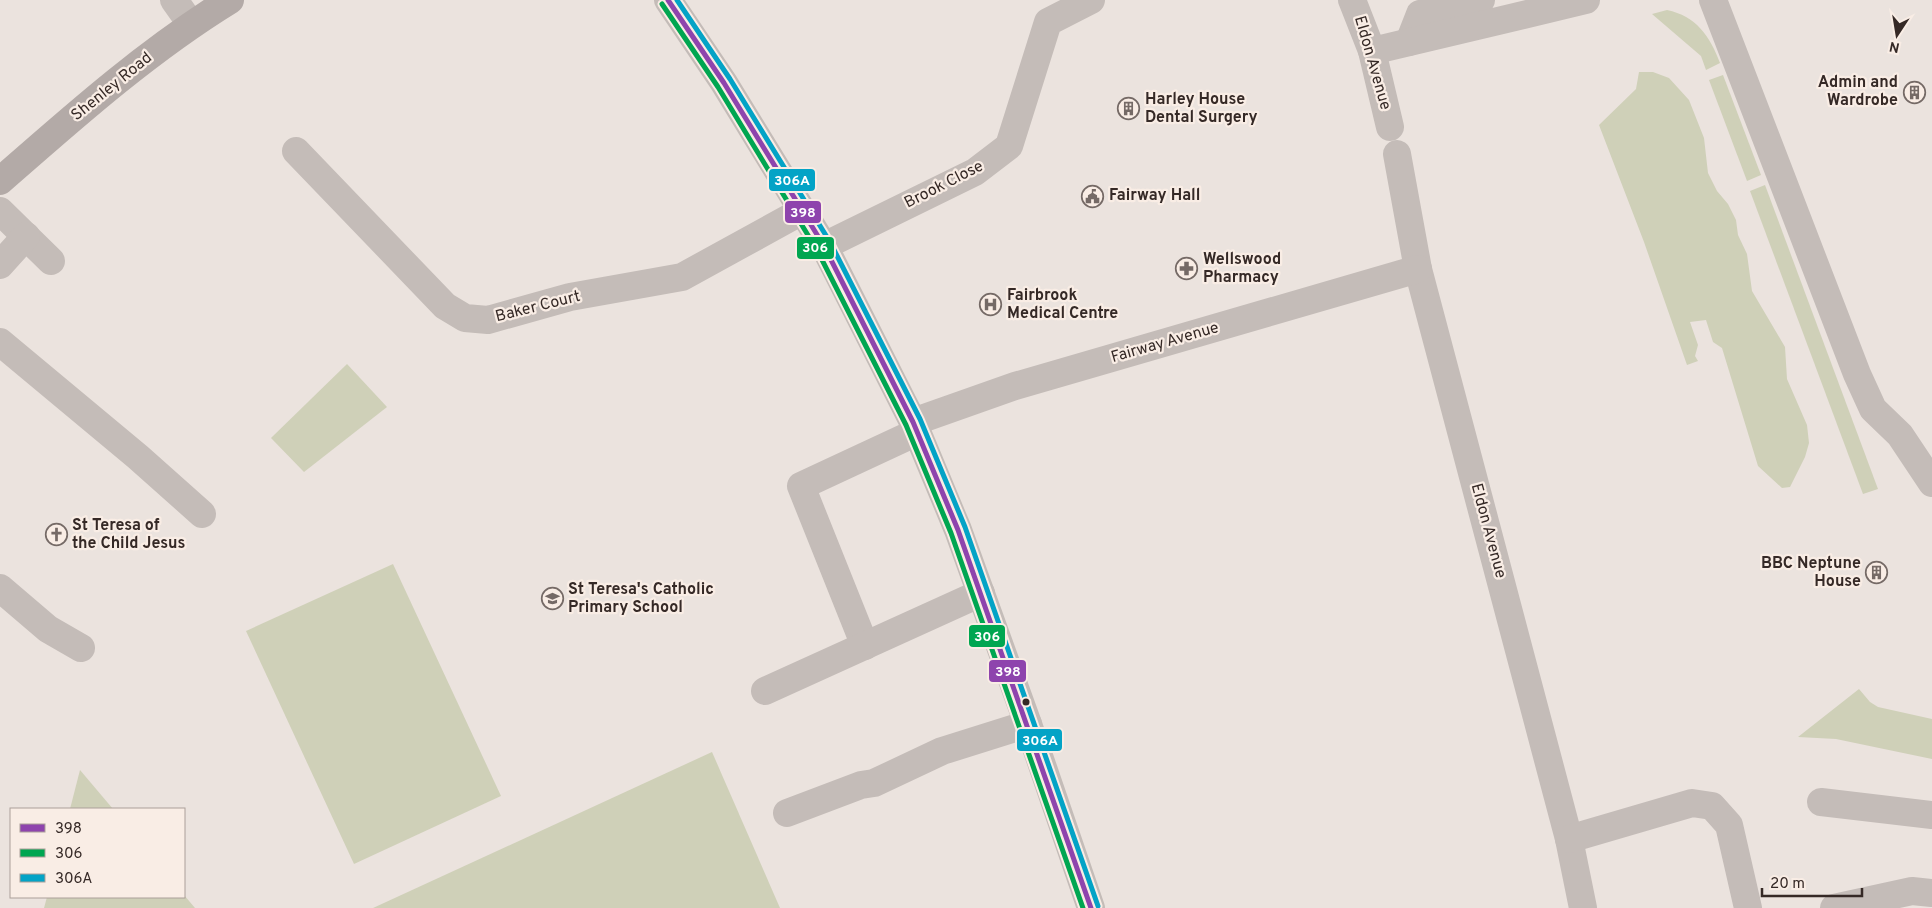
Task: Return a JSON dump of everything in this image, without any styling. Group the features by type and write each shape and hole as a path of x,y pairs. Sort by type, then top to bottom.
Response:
{"main road":[{"name":"Shenley Road","path":"0,181 100,96 191,24 230,0"}],"street":[{"path":"174,0 191,24"},
{"path":"668,0 724,83 824,246 915,427 951,511 1028,724 1091,908"},
{"name":"Brook Close","path":"824,246 975,172 1009,146 1048,22 1091,0"},
{"name":"Eldon Avenue","path":"1352,0 1372,51 1390,127"},
{"path":"1409,42 1420,14 1481,0 1505,19"},
{"path":"1372,51 1586,0"},
{"path":"1713,0 1872,409 1900,435 1932,482"},
{"name":"Baker Court","path":"296,151 445,306 465,318 488,320 570,297 682,277 802,211"},
{"name":"Eldon Avenue","path":"1397,154 1418,269 1569,839 1582,908"},
{"path":"0,210 51,260"},
{"path":"0,265 26,236"},
{"name":"Fairway Avenue","path":"865,646 801,486 915,427 1016,386 1418,269"},
{"path":"0,342 138,457 202,514"},
{"path":"0,588 48,629 81,648"},
{"path":"765,692 981,593"},
{"path":"787,814 861,785 874,783 942,751 1028,724"},
{"path":"1821,802 1932,815"},
{"path":"1569,839 1692,803 1712,806 1729,825 1748,908"},
{"path":"1834,908 1912,891 1932,893"}],"green space":[{"path":"1667,10 1686,17 1701,29 1712,44 1720,63 1706,70 1701,56 1652,14"},
{"path":"1639,72 1653,72 1669,78 1689,100 1704,138 1708,173 1736,220 1738,235 1747,254 1752,291 1785,347 1787,379 1807,425 1809,443 1805,457 1790,487 1782,488 1758,466 1722,348 1713,342 1706,320 1690,322 1698,345 1695,356 1698,361 1687,365 1644,242 1599,125 1636,89"},
{"path":"1723,75 1761,175 1747,181 1709,80"},
{"path":"1765,185 1878,489 1863,494 1750,191"},
{"path":"347,364 387,407 304,472 271,438"},
{"path":"393,564 501,796 354,864 246,631"},
{"path":"1859,689 1870,702 1878,707 1932,719 1932,759 1836,739 1798,737"},
{"path":"712,752 780,908 373,908"},
{"path":"80,770 112,808 70,808"},
{"path":"185,896 195,908 44,908 47,898 185,898"}],"transit line":[{"name":"398","path":"668,0 724,83 824,246 913,422 958,530 1091,908"},
{"name":"306A","path":"677,0 730,79 830,242 920,419 965,527 1098,906"},
{"name":"306","path":"662,4 718,87 817,250 906,425 951,533 1083,908"}],"place":[{"name":"Admin and Wardrobe","path":"1914,92"},
{"name":"Harley House Dental Surgery","path":"1129,109"},
{"name":"Fairway Hall","path":"1093,196"},
{"name":"Wellswood Pharmacy","path":"1187,269"},
{"name":"Fairbrook Medical Centre","path":"991,305"},
{"name":"St Teresa of the Child Jesus","path":"56,535"},
{"name":"BBC Neptune House","path":"1877,573"},
{"name":"St Teresa's Catholic Primary School","path":"552,599"}]}
